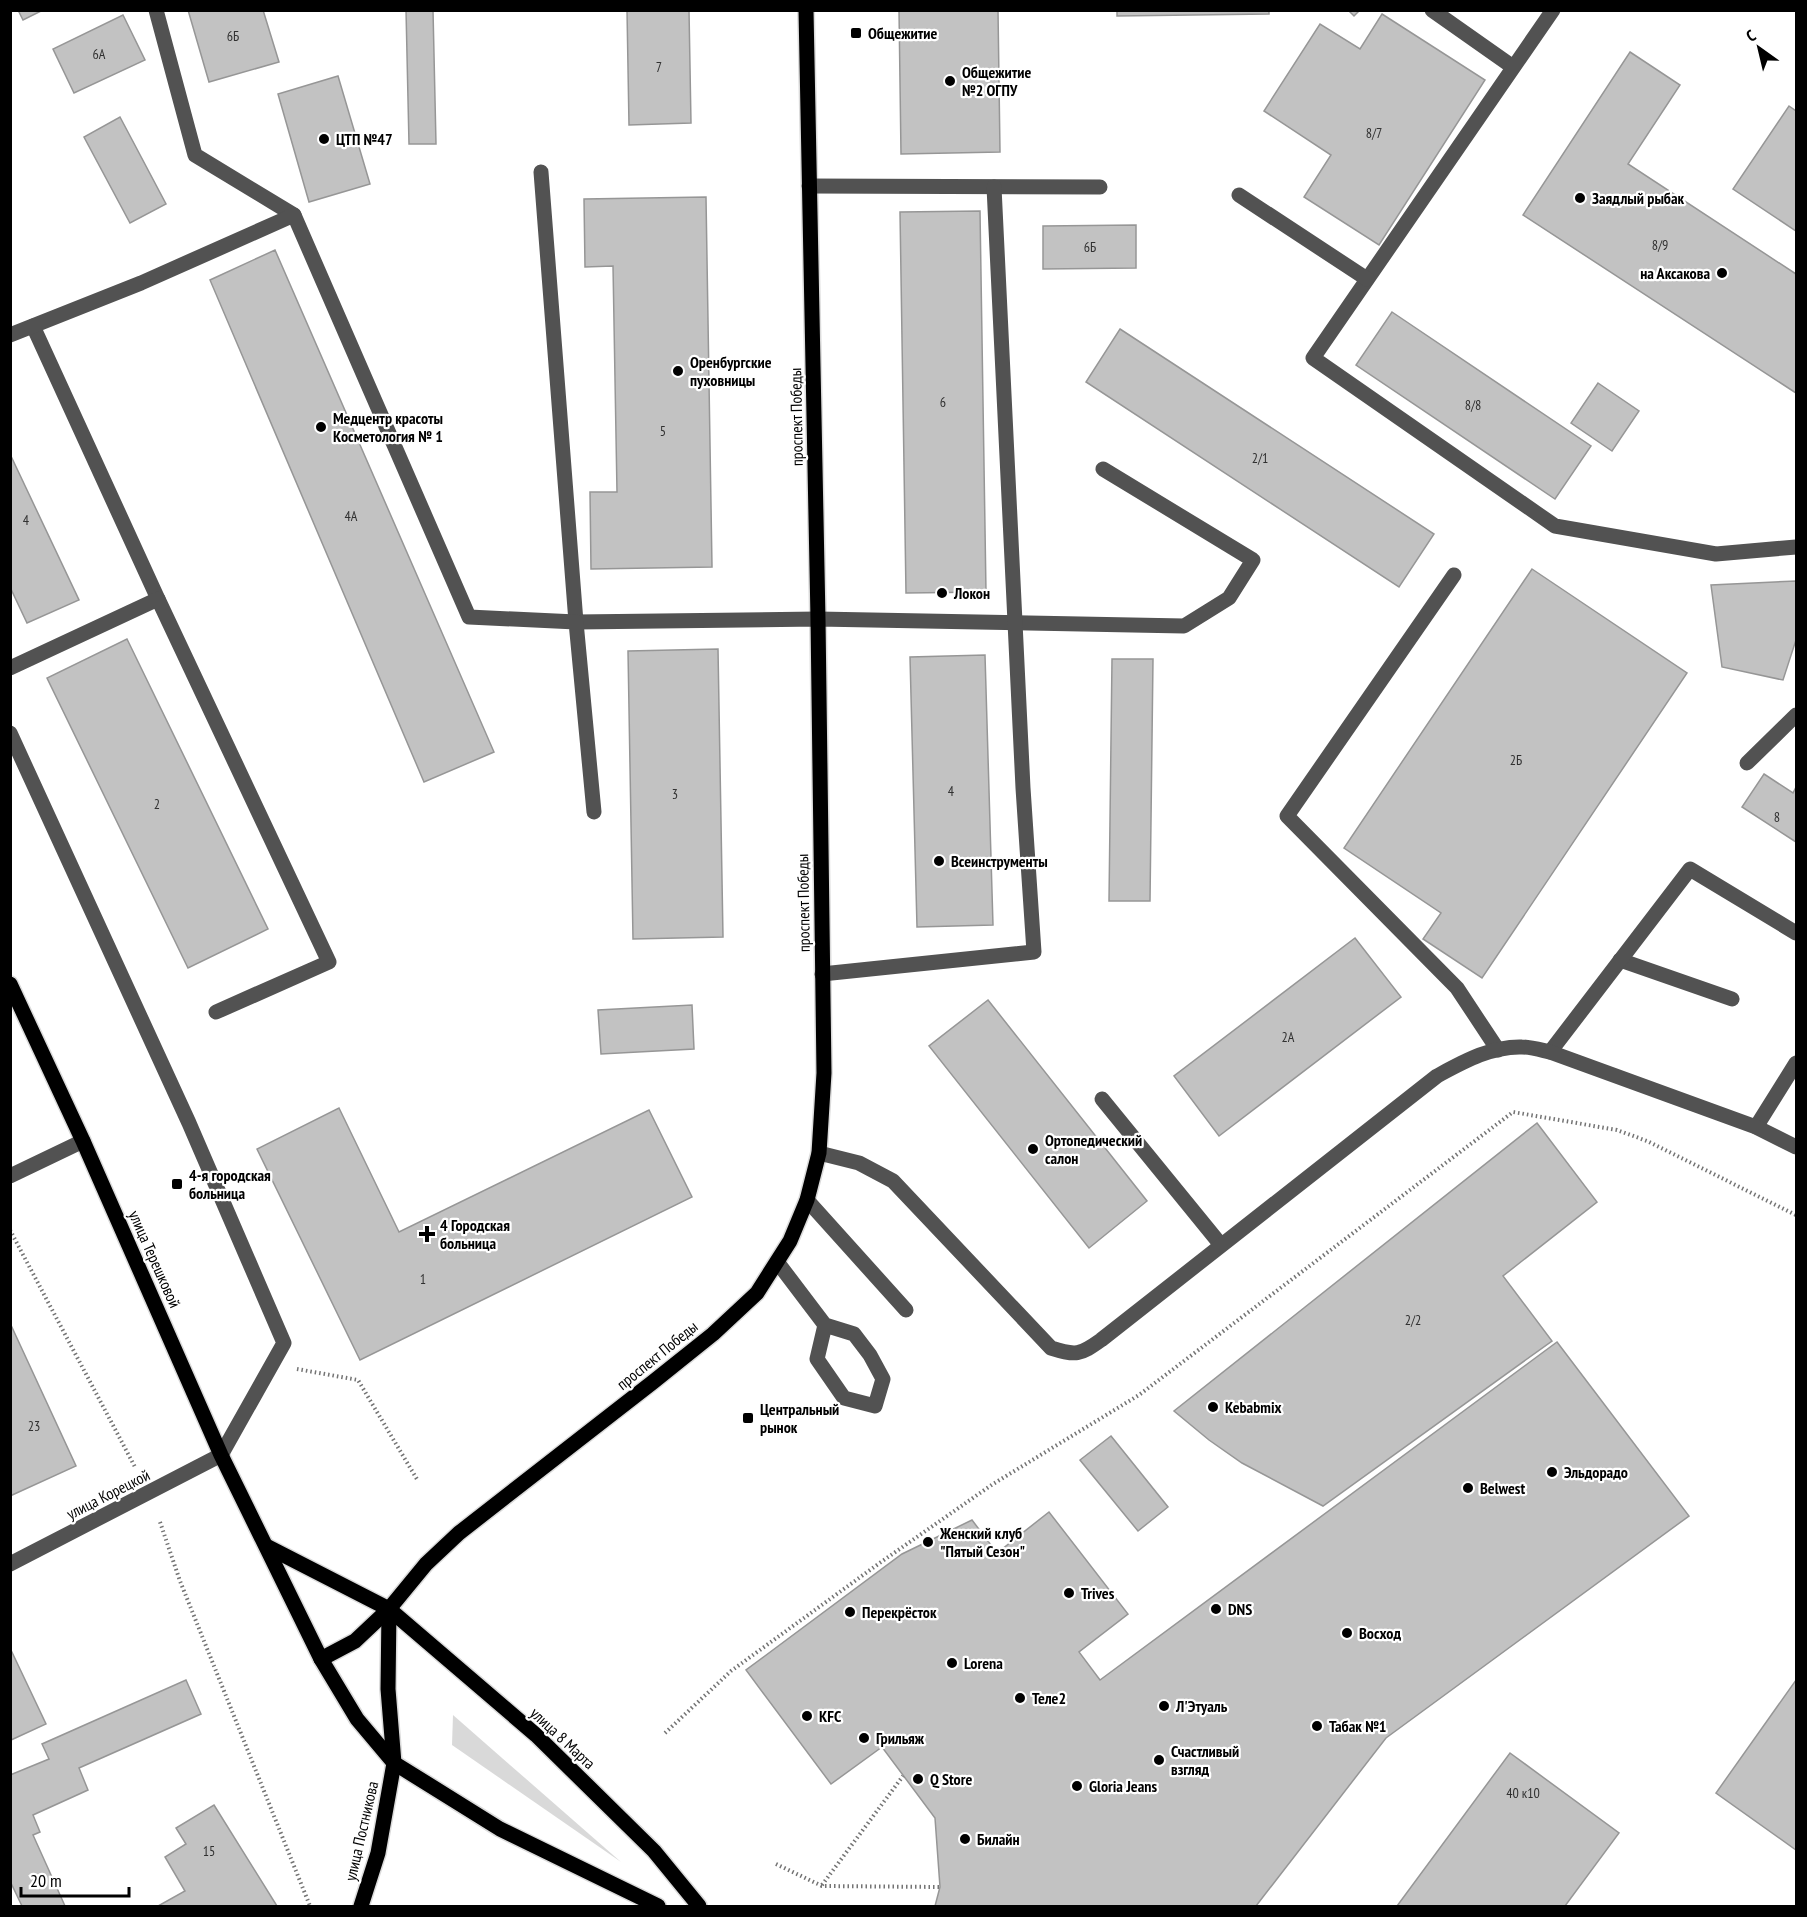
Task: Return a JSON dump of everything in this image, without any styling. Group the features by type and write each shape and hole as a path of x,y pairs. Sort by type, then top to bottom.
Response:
{"main road":[{"name":"проспект Победы","path":"321,1659 355,1641 389,1610 426,1564 459,1533 713,1334 757,1293 790,1241 807,1200 819,1153 824,1073 806,10"},
{"name":"улица Терешковой","path":"10,984 83,1142 221,1455 321,1659 357,1719 394,1764"},
{"path":"268,1548 389,1610 388,1689 394,1764 500,1829 658,1906"},
{"name":"улица 8 Марта","path":"389,1610 536,1735 654,1851 699,1906"},
{"name":"улица Постникова","path":"361,1906 378,1853 394,1764"}],"street":[{"path":"156,10 195,155 294,215 469,617 576,622 818,619 1184,626 1229,598 1253,560 1103,469"},
{"path":"1432,10 1513,68"},
{"path":"1554,10 1313,358 1555,526 1716,554 1797,546"},
{"path":"541,172 576,622 594,812"},
{"path":"809,186 1100,187"},
{"path":"822,974 1034,952 1014,622 994,187"},
{"path":"1239,195 1367,279"},
{"path":"10,335 141,283 294,215"},
{"path":"33,326 328,962 216,1012"},
{"path":"1454,575 1287,816 1457,988 1498,1050"},
{"path":"10,668 158,599"},
{"path":"1747,763 1797,715"},
{"path":"10,733 189,1123 284,1343 221,1455"},
{"path":"1550,1052 1690,869 1797,933"},
{"path":"1620,960 1732,999"},
{"path":"819,1153 859,1163 893,1181 1052,1348 1070,1354 1086,1351 1101,1340 1437,1076 1466,1060 1498,1050 1523,1046 1550,1052 1756,1127 1797,1148"},
{"path":"1756,1127 1797,1063"},
{"path":"1102,1099 1221,1245"},
{"path":"10,1176 83,1142"},
{"path":"807,1200 906,1310"},
{"path":"778,1263 825,1325 854,1334 870,1355 883,1379 875,1406 844,1398 817,1359 825,1325"},
{"name":"улица Корецкой","path":"10,1564 221,1455"}],"path":[{"path":"665,1732 731,1671 993,1484 1139,1395 1513,1112 1617,1130 1647,1141 1797,1215"},
{"path":"10,1230 135,1467"},
{"path":"306,1371 358,1380 418,1481"},
{"path":"160,1522 180,1581 310,1906"},
{"path":"822,1886 903,1776"},
{"path":"776,1864 822,1886 940,1887"}],"shaded area":[{"path":"453,1715 621,1862 452,1745"}],"building":[{"path":"18,10 43,10 23,20"},
{"path":"188,10 263,10 279,62 209,82"},
{"path":"406,10 433,10 436,144 409,144"},
{"path":"627,10 689,10 691,123 629,125"},
{"name":"Общежитие №2 ОГПУ","path":"899,10 998,10 1000,152 901,154"},
{"path":"1117,10 1269,10 1269,14 1117,16"},
{"path":"1348,10 1360,10 1354,16"},
{"path":"1382,14 1485,80 1379,245 1304,197 1331,155 1264,111 1320,24 1360,49"},
{"path":"123,15 145,60 74,93 53,49"},
{"path":"1630,52 1680,85 1628,164 1796,274 1796,393 1523,215"},
{"name":"ЦТП №47","path":"338,76 370,184 309,202 278,94"},
{"path":"1789,106 1796,111 1796,231 1733,189"},
{"path":"120,117 166,204 130,223 84,137"},
{"path":"706,197 712,567 591,569 590,492 617,492 613,266 585,267 584,199"},
{"path":"980,211 986,592 906,593 900,212"},
{"path":"1136,225 1136,268 1043,269 1043,226"},
{"path":"275,250 494,752 424,782 210,280"},
{"path":"1392,312 1591,446 1555,499 1356,365"},
{"path":"1120,329 1434,534 1399,587 1086,382"},
{"path":"1598,383 1639,411 1612,451 1571,423"},
{"path":"10,454 79,600 27,623 10,587"},
{"path":"1532,569 1687,673 1482,978 1423,939 1441,913 1344,848"},
{"path":"1796,581 1796,640 1783,680 1722,667 1711,585"},
{"path":"127,639 268,929 188,968 47,678"},
{"path":"718,649 723,937 633,939 628,651"},
{"path":"985,655 993,925 917,927 910,657"},
{"path":"1112,659 1153,659 1150,901 1109,901"},
{"path":"1764,774 1793,793 1796,787 1796,842 1742,807"},
{"path":"1355,938 1401,997 1219,1136 1174,1076"},
{"path":"988,1000 1147,1201 1089,1248 929,1046"},
{"path":"692,1005 694,1049 601,1054 598,1010"},
{"path":"339,1108 399,1232 649,1110 692,1197 360,1360 257,1149"},
{"path":"1537,1123 1597,1202 1503,1276 1552,1341 1323,1506 1242,1463 1174,1411"},
{"path":"10,1323 76,1466 10,1496"},
{"name":"Восход","path":"1557,1342 1689,1516 1386,1738 1256,1906 935,1906 940,1887 935,1818 882,1747 831,1784 746,1670 902,1554 972,1520 997,1553 1049,1512 1128,1614 1079,1652 1100,1680"},
{"path":"1111,1436 1168,1507 1138,1531 1080,1460"},
{"path":"10,1648 46,1724 11,1740 10,1739"},
{"path":"186,1680 201,1714 79,1768 88,1790 33,1815 40,1832 33,1835 65,1906 22,1906 10,1881 10,1775 49,1759 42,1744"},
{"path":"1796,1680 1796,1850 1716,1793"},
{"path":"1510,1753 1619,1833 1565,1906 1397,1906"},
{"path":"214,1805 277,1906 158,1906 185,1891 165,1857 186,1844 176,1828"}],"place":[{"name":"Общежитие","path":"856,33"},
{"name":"Общежитие №2 ОГПУ","path":"950,81"},
{"name":"ЦТП №47","path":"324,139"},
{"name":"Заядлый рыбак","path":"1580,198"},
{"name":"на Аксакова","path":"1722,273"},
{"name":"Оренбургские пуховницы","path":"678,371"},
{"name":"Медцентр красоты Косметология № 1","path":"321,427"},
{"name":"Локон","path":"942,593"},
{"name":"Всеинструменты","path":"939,861"},
{"name":"Ортопедический салон","path":"1033,1149"},
{"name":"4-я городская больница","path":"177,1184"},
{"name":"4 Городская больница","path":"427,1234"},
{"name":"Kebabmix","path":"1213,1407"},
{"name":"Центральный рынок","path":"748,1418"},
{"name":"Эльдорадо","path":"1552,1472"},
{"name":"Belwest","path":"1468,1488"},
{"name":"Женский клуб \"Пятый Сезон\"","path":"928,1542"},
{"name":"Trives","path":"1069,1593"},
{"name":"DNS","path":"1216,1609"},
{"name":"Перекрёсток","path":"850,1612"},
{"name":"Восход","path":"1347,1633"},
{"name":"Lorena","path":"952,1663"},
{"name":"Теле2","path":"1020,1698"},
{"name":"Л'Этуаль","path":"1164,1706"},
{"name":"KFC","path":"807,1716"},
{"name":"Табак №1","path":"1317,1726"},
{"name":"Грильяж","path":"864,1738"},
{"name":"Счастливый взгляд","path":"1159,1760"},
{"name":"Q Store","path":"918,1779"},
{"name":"Gloria Jeans","path":"1077,1786"},
{"name":"Билайн","path":"965,1839"}]}
